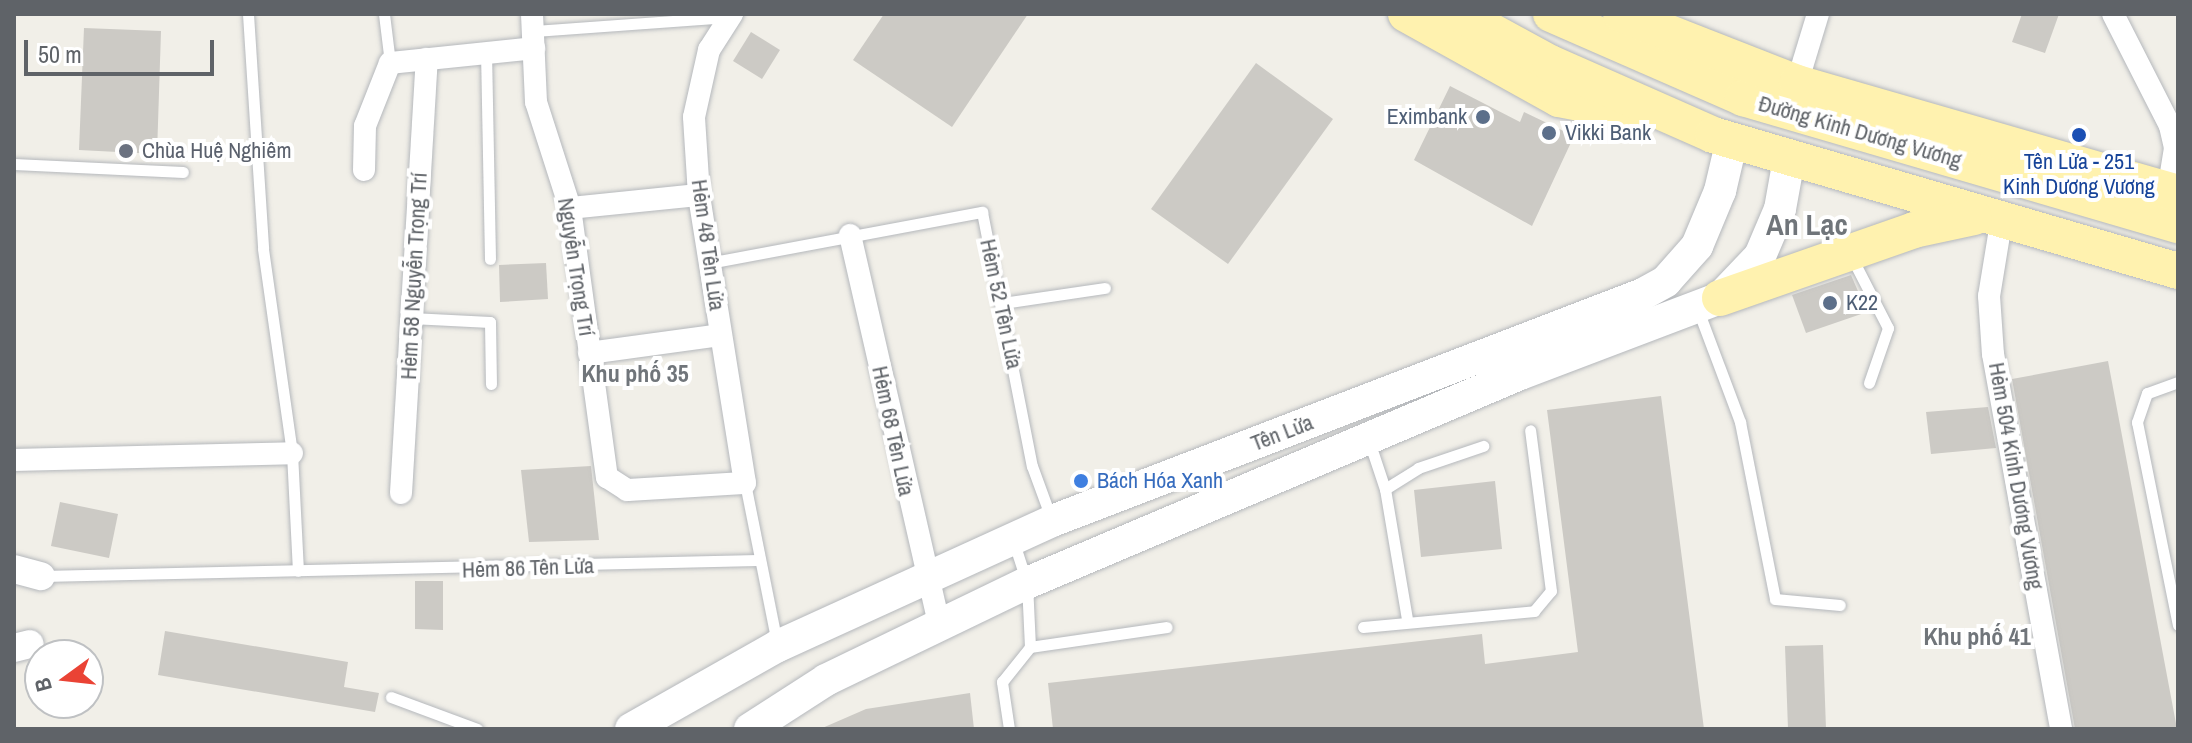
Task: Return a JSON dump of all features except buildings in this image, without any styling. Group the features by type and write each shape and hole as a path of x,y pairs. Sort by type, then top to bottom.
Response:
{"main road":[{"name":"Đường Kinh Dương Vương","path":"1406,14 1559,99 1677,117"},
{"name":"Đường Kinh Dương Vương","path":"1460,14 1550,63 1732,140 1988,220 2163,267"},
{"name":"Đường Kinh Dương Vương","path":"1551,14 1796,98 2171,207"},
{"name":"Đường Kinh Dương Vương","path":"1621,14 1748,83"},
{"path":"1732,140 1748,83"},
{"path":"1789,159 1796,98"},
{"name":"Tên Lửa","path":"631,729 778,646 1052,521 1522,345 1655,288 1697,246 1720,191 1732,140"},
{"name":"Tên Lửa","path":"750,729 826,680 1027,583 1368,439 1709,304 1760,256 1780,209 1789,159"},
{"path":"2163,267 2171,207"},
{"path":"1709,304 1849,252 1988,220"}],"street":[{"path":"1796,98 1818,14"},
{"path":"2113,14 2170,126 2175,148 2171,207"},
{"name":"Hẻm 48 Tên Lửa","path":"731,16 709,50 694,117 699,195 714,262 720,335 745,483"},
{"path":"364,170 365,126 390,63 486,50 533,31"},
{"name":"Nguyễn Trọng Trí","path":"533,31 536,102 570,208 607,477 627,490 745,483"},
{"name":"Hẻm 58 Nguyễn Trọng Trí","path":"401,493 427,59"},
{"path":"570,208 699,195"},
{"name":"Hẻm 504 Kinh Dương Vương","path":"1988,220 1993,354 2061,729"},
{"name":"Hẻm 68 Tên Lửa","path":"850,235 925,579 939,625"},
{"path":"589,353 720,335"},
{"path":"14,460 292,453"}],"lane":[{"path":"248,14 263,249 292,453 298,571"},
{"path":"384,14 390,63"},
{"path":"533,31 731,16"},
{"path":"486,50 490,259"},
{"path":"14,164 183,172"},
{"name":"Hẻm 52 Tên Lửa","path":"714,262 982,212 1003,303 1032,466 1052,521"},
{"path":"1849,252 1888,328 1869,383"},
{"path":"1003,303 1105,288"},
{"path":"1709,304 1740,422 1775,599 1840,605"},
{"path":"411,318 490,322 491,384"},
{"path":"2178,382 2147,393 2137,422 2178,625"},
{"path":"1363,627 1407,619 1534,611 1551,591 1530,430"},
{"path":"1368,439 1385,489 1407,619"},
{"path":"1385,489 1418,468 1483,446"},
{"path":"745,483 758,560 778,646"},
{"path":"1009,729 1002,682 1030,647 1027,583 1012,539"},
{"name":"Hẻm 86 Tên Lửa","path":"28,572 298,571 758,560"},
{"path":"1030,647 1167,627"},
{"path":"391,697 477,729"}],"place":[{"name":"Eximbank","path":"1483,117"},
{"name":"Vikki Bank","path":"1549,133"},
{"name":"Tên Lửa - 251 Kinh Dương Vương","path":"2079,135"},
{"name":"Chùa Huệ Nghiêm","path":"126,151"},
{"name":"K22","path":"1830,303"},
{"name":"Bách Hóa Xanh","path":"1081,481"}],"district":[{"name":"An Lạc","path":"1807,224"},
{"name":"Khu phố 35","path":"635,374"},
{"name":"Khu phố 41","path":"1977,637"}]}
